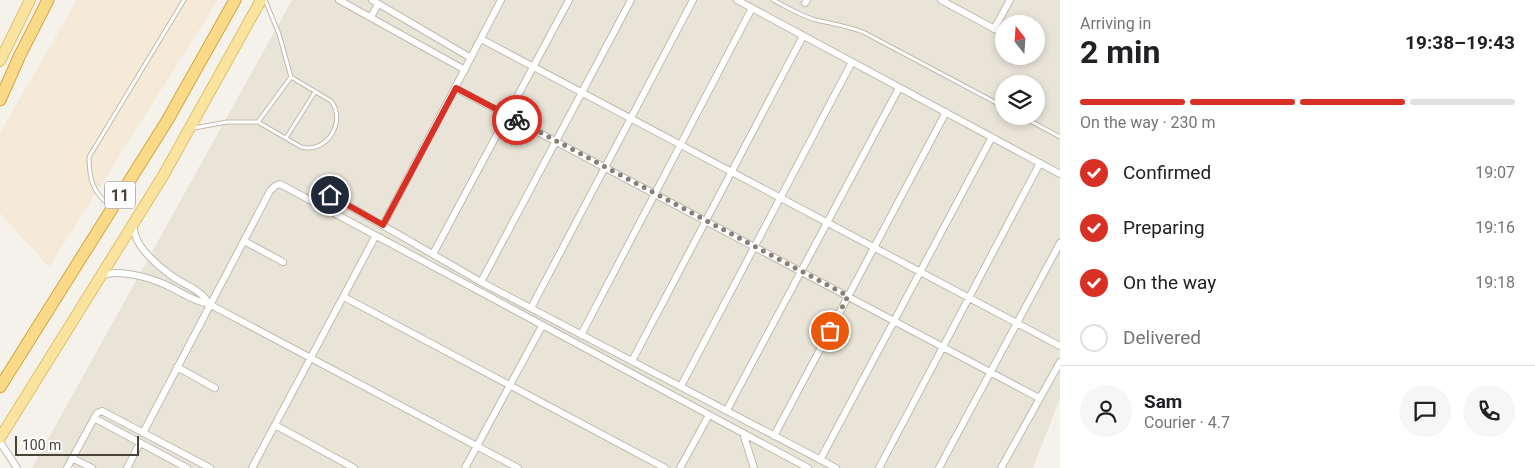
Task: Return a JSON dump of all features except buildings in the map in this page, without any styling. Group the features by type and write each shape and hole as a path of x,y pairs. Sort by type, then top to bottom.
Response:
{"highway":[{"path":"0,100 48,0"},
{"name":"11","path":"0,387 167,121 235,0"}],"main road":[{"path":"0,61 30,0"},
{"path":"0,438 164,176 261,0"}],"street":[{"path":"339,0 465,70"},
{"path":"372,0 471,58"},
{"path":"383,225 501,0"},
{"path":"434,254 570,0"},
{"path":"481,282 631,0"},
{"path":"531,308 693,0"},
{"path":"737,0 1060,174"},
{"path":"941,0 994,29 1010,0"},
{"path":"371,17 378,4"},
{"path":"581,334 752,8"},
{"path":"632,361 803,36"},
{"path":"481,39 1060,346"},
{"path":"451,62 457,50"},
{"path":"681,386 852,62"},
{"path":"456,88 1039,398"},
{"path":"727,410 899,88"},
{"path":"774,436 946,112"},
{"path":"820,460 992,137"},
{"path":"879,468 1040,163"},
{"path":"143,433 209,304 270,191 280,184 375,237 808,468"},
{"path":"330,195 481,282 836,468"},
{"path":"134,222 134,233 138,244 181,282 202,294 209,304"},
{"path":"252,468 375,237"},
{"path":"244,241 283,262"},
{"path":"939,468 1060,243"},
{"path":"159,283 166,270"},
{"path":"101,276 118,272 159,283 209,304 518,468"},
{"path":"176,290 181,282"},
{"path":"344,297 665,468"},
{"path":"465,468 542,326"},
{"path":"1001,468 1060,362"},
{"path":"177,367 215,388"},
{"path":"67,468 94,418 100,411 104,411 210,468"},
{"path":"680,468 709,415"},
{"path":"94,418 187,468"},
{"path":"275,425 354,468"},
{"path":"743,433 754,468"},
{"path":"0,442 17,468"},
{"path":"127,468 140,443"},
{"path":"72,458 92,468"}],"lane":[{"path":"112,207 104,202 92,185 89,173 89,157 184,0"},
{"path":"191,128 227,122 258,122 301,147 308,149 323,144 334,130 336,110 330,101 291,77 284,48 266,0"},
{"path":"773,0 816,20 850,26 866,32 995,102"},
{"path":"258,122 291,77"},
{"path":"286,138 315,92"},
{"path":"1038,125 1060,137"}],"shaded area":[{"path":"77,0 218,0 49,267 0,213 0,133"},
{"path":"292,0 1060,0 1060,398 1033,468 32,468"}],"way so far":[{"path":"517,120 848,296 830,331"}],"route":[{"path":"330,195 383,225 456,88 517,120"}]}
